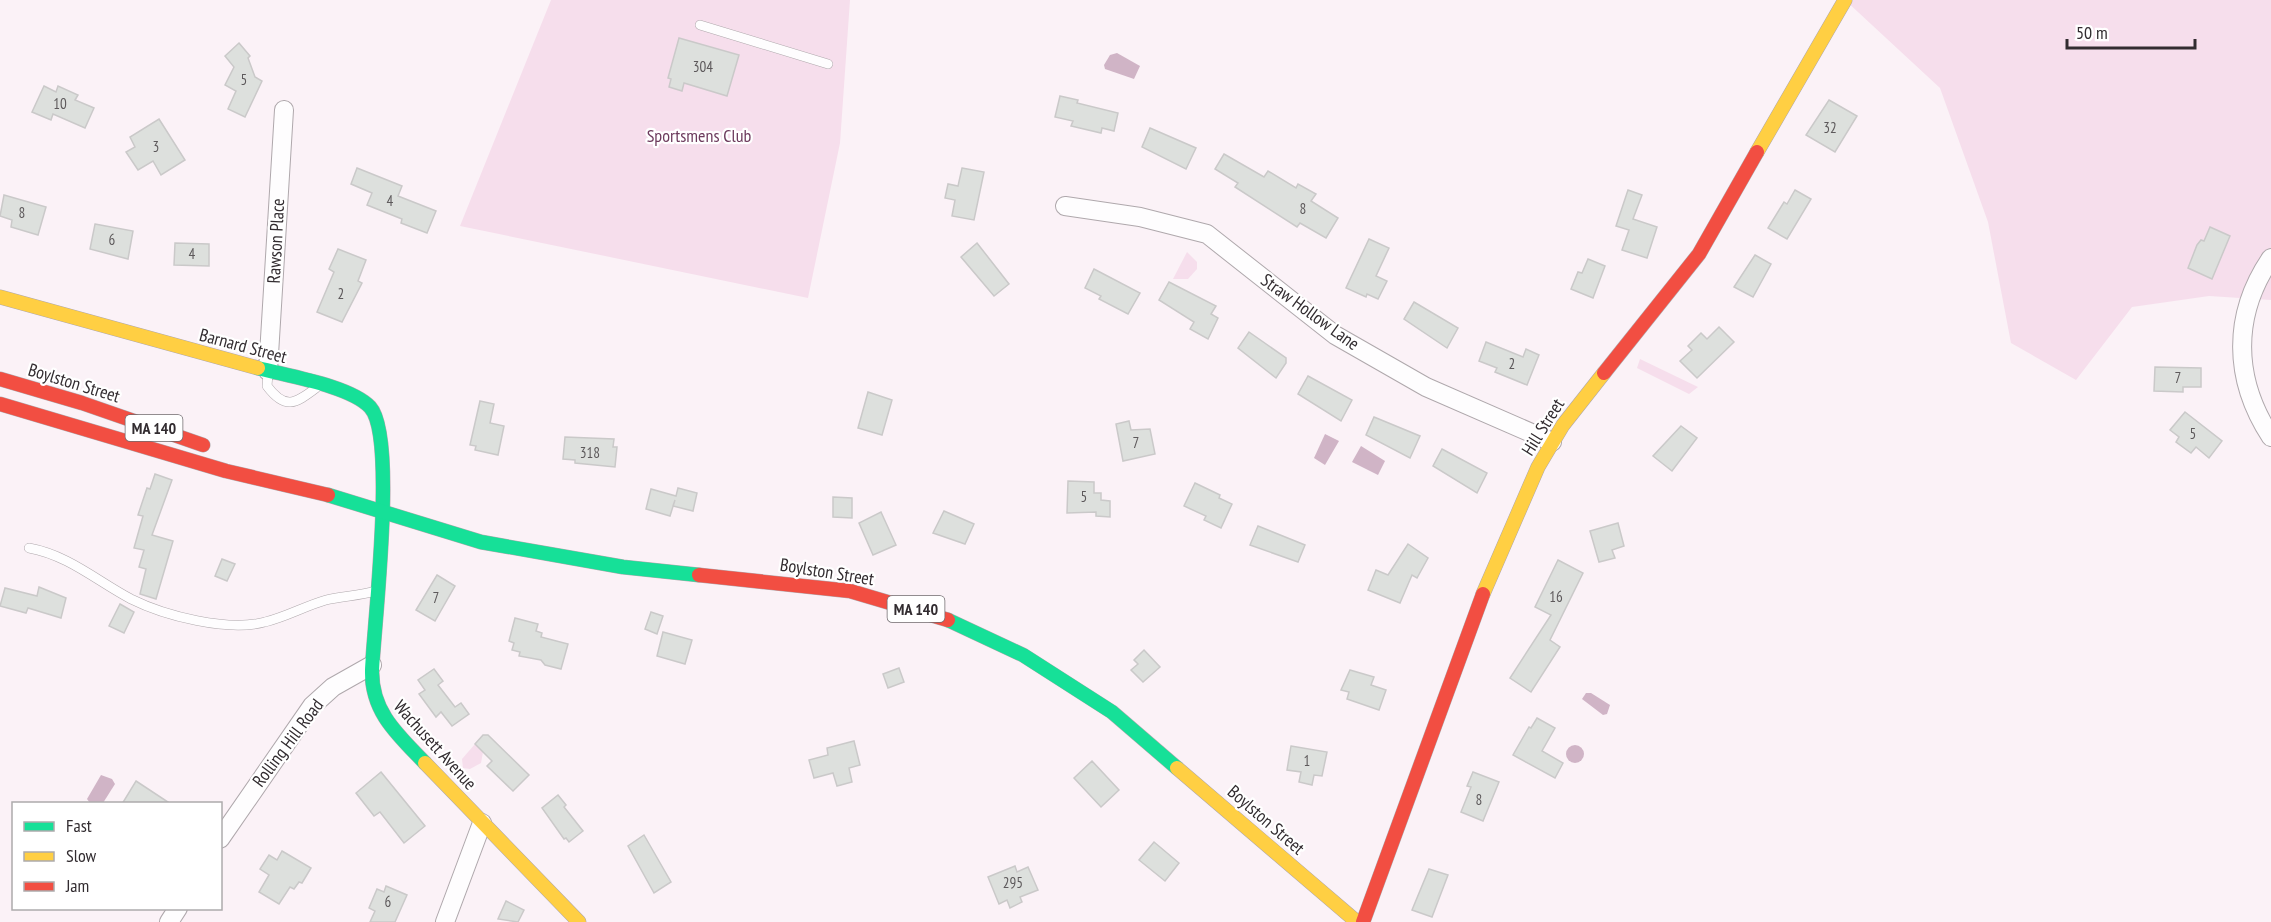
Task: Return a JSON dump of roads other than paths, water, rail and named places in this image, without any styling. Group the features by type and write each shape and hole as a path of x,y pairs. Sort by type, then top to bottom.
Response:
{"street":[{"name":"Hill Street","path":"1363,922 1431,732 1510,527 1552,442 1699,254 1845,0"},
{"name":"Rawson Place","path":"268,371 284,110"},
{"name":"Straw Hollow Lane","path":"1065,206 1140,217 1207,234 1335,335 1426,387 1552,442"},
{"path":"2271,258 2257,278 2246,308 2241,339 2245,374 2252,401 2271,437"},
{"name":"Barnard Street","path":"0,297 268,371 358,400 371,408 379,419 382,435 381,511"},
{"name":"Boylston Street","path":"0,379 213,448"},
{"name":"Boylston Street","path":"0,404 226,471 304,488 469,539 541,554 623,567 850,591 960,625 1023,655 1112,712 1164,754 1357,922"},
{"name":"Boylston Street","path":"246,461 304,488"},
{"name":"Wachusett Avenue","path":"381,511 372,665 372,690 380,710 482,823 579,922"},
{"name":"Rolling Hill Road","path":"222,836 312,706 333,687 372,665"},
{"path":"445,922 482,823"}],"lane":[{"path":"700,25 828,64"},
{"path":"268,371 267,386 274,396 287,402 298,402 319,386"},
{"path":"29,548 78,566 146,606 170,614 205,621 244,625 265,622 322,601 375,591"}],"park label":[{"name":"Sportsmens Club","path":"699,136"}]}
